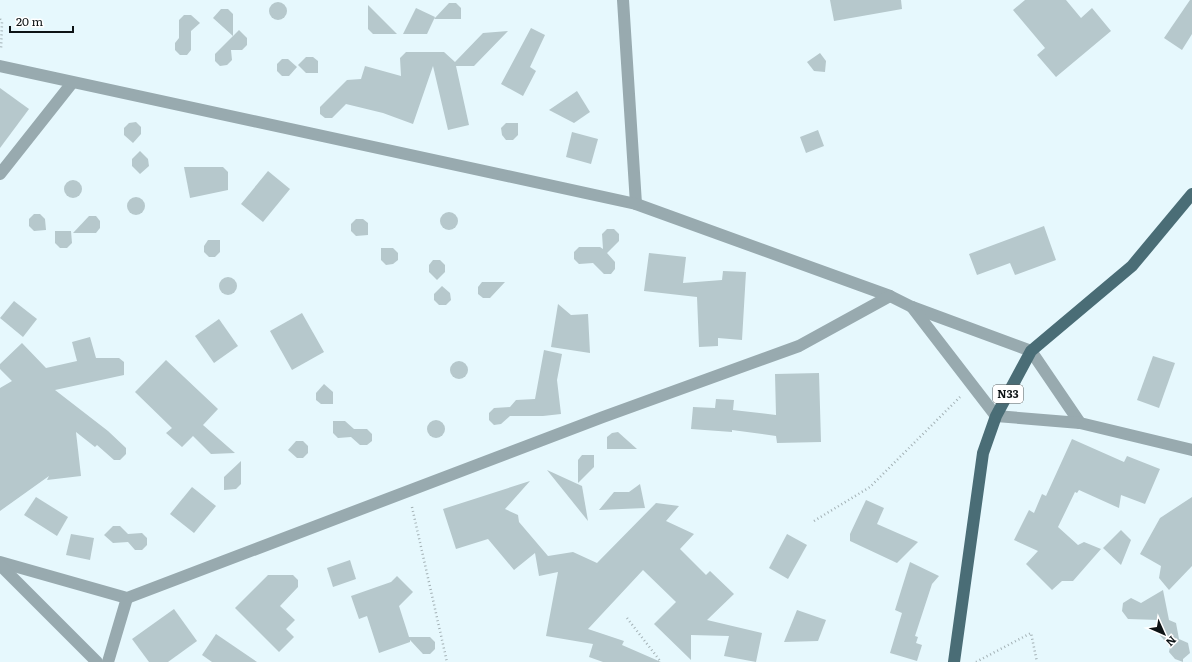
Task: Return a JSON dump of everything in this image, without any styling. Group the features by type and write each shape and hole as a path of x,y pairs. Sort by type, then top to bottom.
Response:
{"main road":[{"name":"N33","path":"954,662 983,453 996,416 1031,351 1132,266 1192,194"}],"street":[{"path":"623,0 636,204"},
{"path":"0,66 72,83 636,204 890,296 912,307 1031,351 1080,423"},
{"path":"0,174 72,83"},
{"path":"0,562 127,598 603,417 799,346 890,296"},
{"path":"912,307 971,386 996,416 1080,423 1192,450"},
{"path":"0,565 97,662"},
{"path":"108,662 127,598"}],"path":[{"path":"0,19 2,22 0,51"},
{"path":"814,521 870,487 971,386"},
{"path":"408,491 447,662"},
{"path":"627,618 661,662"},
{"path":"976,662 1031,633 1037,662"}],"building":[{"path":"830,0 901,0 902,9 834,21"},
{"path":"1025,0 1066,0 1081,18 1092,8 1111,31 1056,77 1037,55 1045,48 1013,10"},
{"path":"1190,0 1192,0 1192,34 1182,50 1164,38"},
{"path":"278,2 284,5 287,11 284,17 278,20 272,17 269,11 272,5"},
{"path":"449,3 456,3 461,8 461,19 434,19"},
{"path":"368,5 397,34 373,34 368,29"},
{"path":"416,8 435,17 427,34 403,34"},
{"path":"221,9 228,9 233,14 233,36 213,18"},
{"path":"184,15 191,15 200,23 191,31 191,50 187,55 180,55 175,50 175,43 179,38 179,20"},
{"path":"531,28 545,35 530,67 536,71 523,96 501,84"},
{"path":"239,30 247,38 247,45 242,50 231,50 232,60 227,65 220,66 215,61 215,54"},
{"path":"508,31 474,66 456,66 469,125 448,130 433,66 413,124 383,113 346,104 332,118 325,118 320,114 320,107 347,80 361,79 365,66 401,76 400,58 406,52 444,52 455,62 483,33"},
{"path":"820,53 826,61 825,72 814,71 807,62"},
{"path":"306,57 313,57 318,61 318,73 306,73 298,65"},
{"path":"282,59 288,59 297,67 289,76 282,76 277,71 277,64"},
{"path":"0,88 29,109 0,148"},
{"path":"577,91 590,112 574,123 549,110"},
{"path":"136,122 141,127 141,134 133,143 124,135 124,128 129,123"},
{"path":"506,123 518,123 518,135 513,140 506,140 502,135 501,128"},
{"path":"818,130 824,146 806,153 800,137"},
{"path":"572,132 598,139 591,164 566,157"},
{"path":"140,151 148,159 149,166 140,174 132,166 132,159"},
{"path":"184,167 223,167 228,172 228,190 190,198"},
{"path":"268,171 290,189 263,222 241,204"},
{"path":"73,180 79,183 82,189 79,195 73,198 67,195 64,189 67,183"},
{"path":"136,197 142,200 145,206 142,212 136,215 130,212 127,206 130,200"},
{"path":"449,212 455,215 458,221 455,227 449,230 443,227 440,221 443,215"},
{"path":"34,214 40,214 45,219 46,230 34,231 29,226 29,219"},
{"path":"89,216 96,216 100,221 100,228 96,233 73,233"},
{"path":"356,219 363,219 368,223 368,235 356,236 351,231 351,224"},
{"path":"1044,226 1056,260 1015,275 1010,263 977,275 969,254"},
{"path":"607,229 614,229 619,234 619,241 607,253 615,262 615,269 611,274 604,274 593,263 579,264 574,259 574,252 579,247 600,247 603,249 602,234"},
{"path":"55,231 71,231 72,243 67,248 60,248 55,243"},
{"path":"208,240 220,240 220,252 215,257 209,257 204,252 204,246"},
{"path":"381,248 393,248 398,253 398,260 393,264 386,265 381,260"},
{"path":"649,253 686,257 683,283 722,280 723,271 746,272 742,340 718,338 718,346 699,347 697,297 644,291"},
{"path":"433,260 440,260 445,265 445,272 437,280 429,272 429,265"},
{"path":"228,277 234,280 237,286 234,292 228,295 222,292 219,286 222,280"},
{"path":"482,282 505,282 490,298 483,298 478,294 478,287"},
{"path":"442,286 450,293 451,300 446,305 439,305 434,300 434,294"},
{"path":"14,301 37,319 23,337 0,318"},
{"path":"558,304 571,315 588,314 590,353 551,347"},
{"path":"302,313 324,352 292,370 270,331"},
{"path":"219,319 238,346 214,363 195,336"},
{"path":"90,337 96,358 119,358 124,362 124,375 55,390 108,431 126,448 126,454 120,460 114,460 97,445 95,447 76,432 81,476 47,480 49,476 0,511 0,388 12,381 0,369 0,364 22,343 46,368 77,361 72,342"},
{"path":"544,350 562,354 557,380 561,414 543,416 510,416 501,424 494,425 489,420 489,413 494,408 510,407 516,400 535,399"},
{"path":"1153,356 1175,363 1159,408 1137,400"},
{"path":"166,360 218,409 203,425 235,453 211,454 193,436 182,447 166,433 172,428 135,392"},
{"path":"459,361 465,364 468,370 465,376 459,379 453,376 450,370 453,364"},
{"path":"819,373 821,442 777,443 776,436 732,430 732,432 691,429 693,407 715,408 716,399 734,400 733,410 776,415 775,374"},
{"path":"324,384 333,392 333,404 321,404 316,400 316,393"},
{"path":"436,420 442,423 445,429 442,435 436,438 430,435 427,429 430,423"},
{"path":"333,421 345,421 354,429 367,429 372,434 372,441 367,445 360,445 351,437 338,438 333,433"},
{"path":"618,432 637,449 607,449 607,437 612,433"},
{"path":"1072,439 1124,462 1127,456 1160,469 1145,504 1121,495 1119,508 1079,490 1077,493 1075,492 1058,527 1078,545 1084,542 1101,549 1073,581 1062,581 1052,590 1026,564 1038,551 1014,540 1029,510 1034,513 1042,494 1046,496"},
{"path":"296,441 303,441 308,446 308,453 303,458 297,458 288,450"},
{"path":"582,455 594,455 594,467 578,483 578,460"},
{"path":"241,461 241,484 236,489 224,490 224,477"},
{"path":"547,470 582,486 588,521"},
{"path":"530,481 505,509 518,515 519,522 548,556 573,552 597,563 656,503 679,506 666,521 694,534 680,549 706,575 710,571 734,594 707,620 762,633 756,662 724,656 729,636 691,635 691,660 654,624 676,602 643,570 588,629 624,641 622,645 661,662 603,662 589,657 593,644 546,636 558,572 539,576 535,553 514,570 488,539 456,549 443,509"},
{"path":"640,484 645,508 599,510 614,492 629,492"},
{"path":"192,487 216,506 194,533 170,514"},
{"path":"36,497 68,517 57,536 24,515"},
{"path":"1192,497 1192,566 1169,590 1159,578 1161,566 1140,554 1160,518"},
{"path":"866,500 884,508 877,524 918,542 897,563 850,541 850,534"},
{"path":"113,526 120,526 128,534 142,533 147,538 147,545 142,550 135,550 128,542 113,543 104,535"},
{"path":"1121,530 1131,540 1121,565 1103,548"},
{"path":"71,534 94,538 90,560 66,555"},
{"path":"787,534 807,545 788,579 769,568"},
{"path":"350,560 356,579 333,587 327,568"},
{"path":"910,562 939,576 932,584 915,636 918,637 916,643 922,645 917,661 890,653 902,613 895,610"},
{"path":"268,575 293,575 298,580 298,587 280,606 295,620 286,629 294,637 279,652 235,608"},
{"path":"397,576 413,592 399,606 409,637 430,637 435,642 435,649 430,654 423,654 410,640 410,642 379,653 367,616 359,619 351,596 391,582"},
{"path":"1163,590 1169,620 1176,623 1179,639 1188,643 1190,653 1183,659 1183,662 1175,659 1169,652 1170,647 1157,632 1159,620 1128,619 1122,611 1123,603 1131,598 1141,603"},
{"path":"174,609 197,641 168,662 149,662 132,639"},
{"path":"797,610 826,620 818,641 784,642"},
{"path":"216,634 257,662 212,662 202,655"}]}
